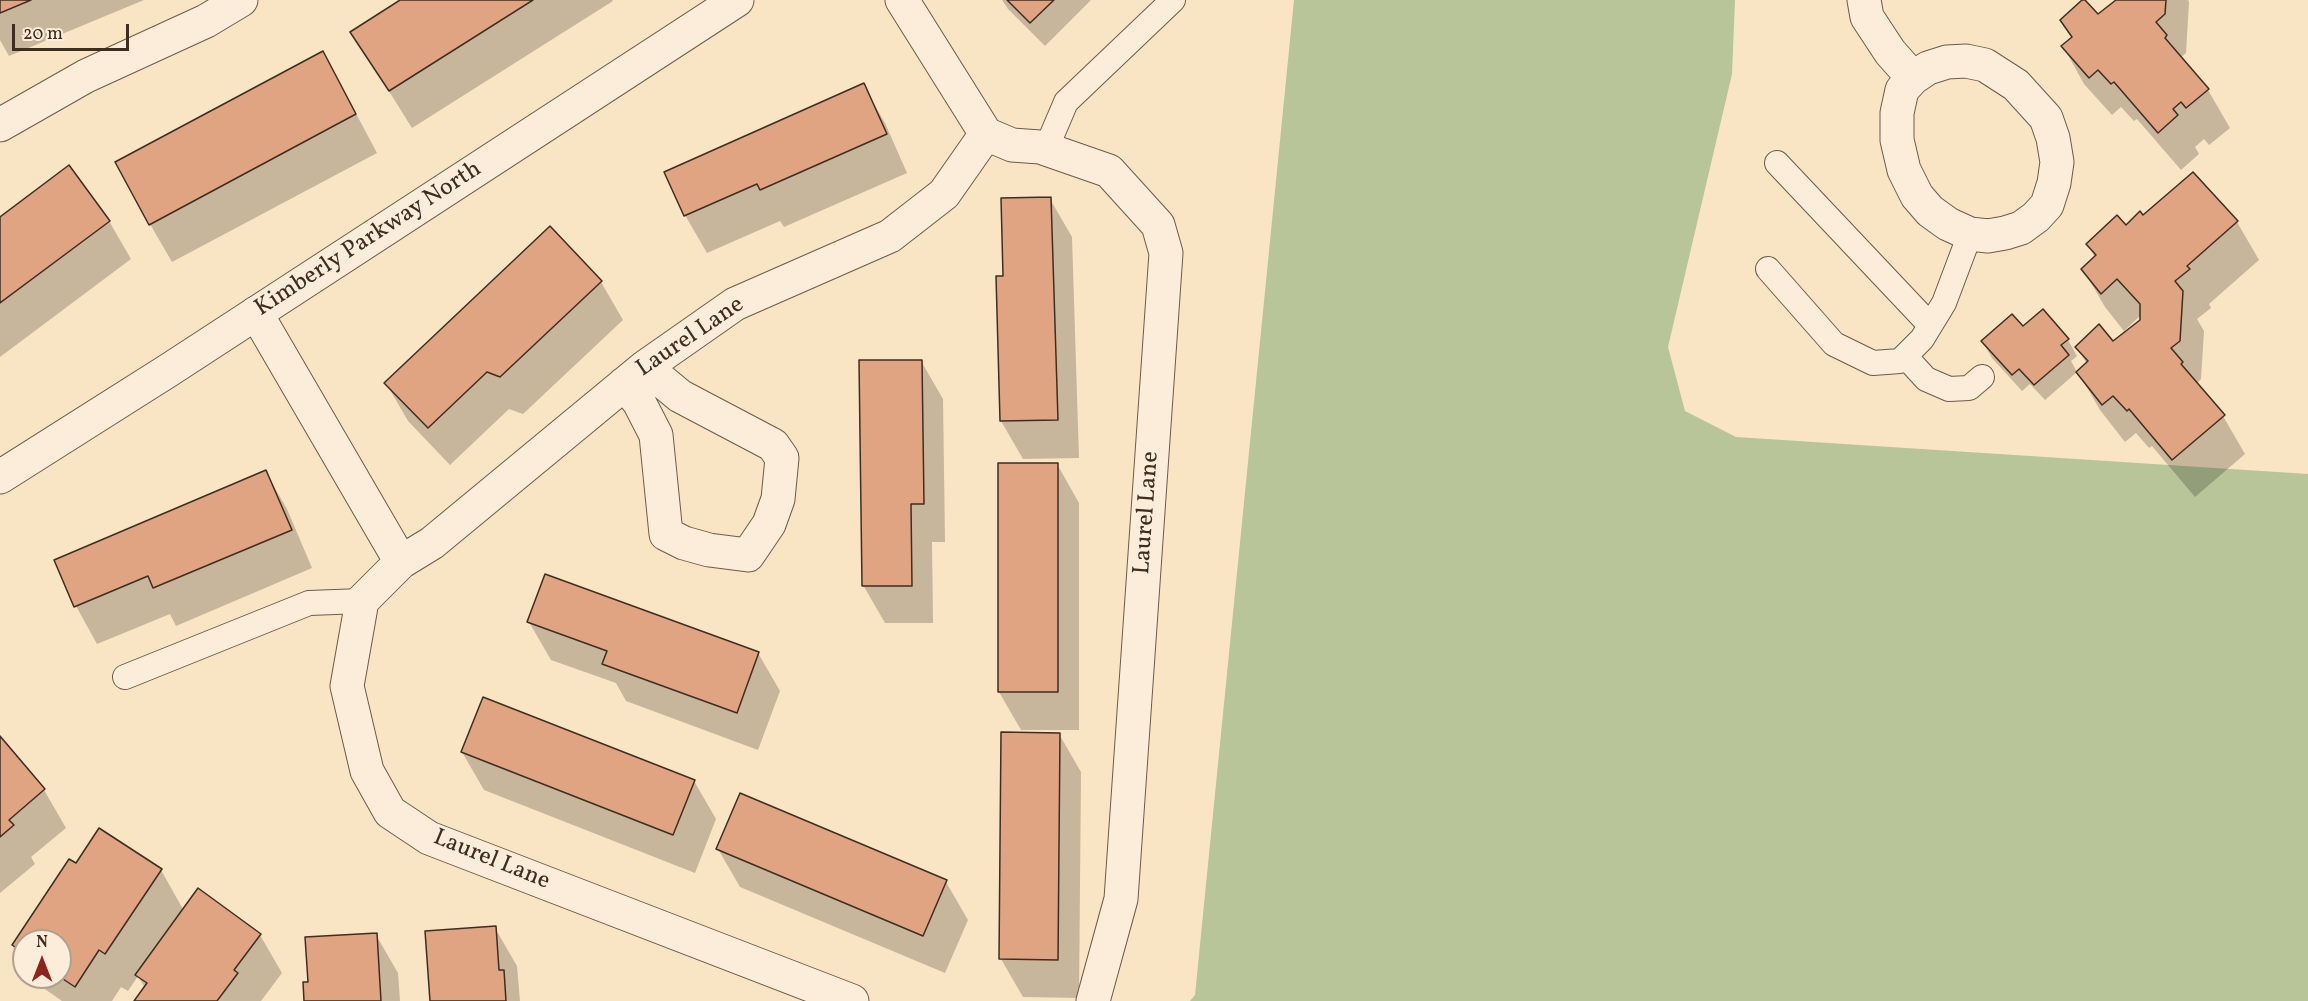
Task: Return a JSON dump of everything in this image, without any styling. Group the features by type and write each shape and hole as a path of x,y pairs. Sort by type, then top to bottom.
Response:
{"street":[{"path":"0,125 86,76 206,21 241,0"},
{"name":"Kimberly Parkway North","path":"0,477 737,0"},
{"path":"902,0 986,134"},
{"path":"1864,0 1868,17 1890,52 1913,78"},
{"path":"1966,61 1985,65 2016,85 2046,118 2053,138 2057,162 2054,183 2047,205 2037,217 2021,228 1988,236 1970,234 1948,224 1930,211 1917,196 1904,170 1897,140 1897,113 1902,90 1913,78 1928,68 1947,62 1966,61"},
{"name":"Laurel Lane","path":"852,1001 429,838 390,812 368,771 347,686 362,602 401,562 432,543 634,375 735,304 890,236 944,194 986,134 1012,145 1046,149 1109,171 1158,225 1166,253 1121,899 1093,1001"},
{"path":"256,313 401,562"},
{"path":"634,375 680,396 773,445 782,458 778,499 769,524 748,555 709,550 684,543 666,534 656,435 639,402 634,375"}],"lane":[{"path":"1046,149 1066,102 1173,0"},
{"path":"1777,163 1930,325"},
{"path":"1768,269 1834,344 1874,363 1900,361 1922,339 1944,303 1970,234"},
{"path":"1905,356 1926,379 1949,389 1969,388 1982,377"},
{"path":"124,677 309,603 362,602"}],"green space":[{"path":"1294,0 1735,0 1732,74 1668,347 1685,411 1736,437 2308,474 2308,1001 1190,1001 1195,995"}],"building":[{"path":"0,0 31,0 0,13"},
{"path":"400,0 533,0 389,91 350,32"},
{"path":"1007,0 1054,0 1030,23"},
{"path":"2082,0 2085,0 2098,14 2116,0 2166,0 2165,14 2156,22 2167,35 2165,38 2209,89 2186,108 2181,102 2173,109 2178,115 2158,133 2114,82 2111,84 2098,70 2089,78 2061,46 2072,37 2060,20"},
{"path":"323,51 356,114 149,225 115,162"},
{"path":"864,83 887,134 760,190 757,184 684,216 664,172"},
{"path":"69,165 110,221 0,303 0,217"},
{"path":"2193,172 2238,221 2187,266 2190,269 2175,281 2183,291 2180,341 2171,348 2183,362 2181,364 2225,415 2172,460 2129,409 2127,411 2113,396 2102,405 2076,372 2088,361 2075,347 2099,324 2113,341 2140,320 2140,304 2117,279 2101,294 2081,269 2096,255 2086,244 2117,215 2126,225 2140,211 2143,215"},
{"path":"1051,197 1058,420 1000,421 996,276 1003,276 1001,198"},
{"path":"550,226 602,281 500,377 487,372 428,428 384,383"},
{"path":"2043,309 2069,339 2061,345 2069,355 2034,385 2019,369 2012,375 1981,341 2012,314 2023,326"},
{"path":"859,360 922,360 924,504 911,504 912,586 862,586"},
{"path":"998,463 1058,463 1058,692 998,692"},
{"path":"266,470 292,530 153,588 148,576 74,607 54,560"},
{"path":"545,574 759,652 737,713 602,664 607,651 527,622"},
{"path":"483,697 695,780 673,835 461,752"},
{"path":"1001,732 1060,733 1058,960 999,959"},
{"path":"0,736 45,789 9,820 14,825 0,837"},
{"path":"740,793 947,880 923,936 716,849"},
{"path":"99,828 162,869 105,954 99,950 75,987 72,985 72,929 23,929 69,859 76,863"},
{"path":"198,888 261,934 234,970 238,973 217,1001 134,1001 147,983 135,975"},
{"path":"496,926 499,970 504,970 506,1001 430,1001 425,931"},
{"path":"377,933 381,1001 304,1001 303,982 308,982 305,937"}]}
